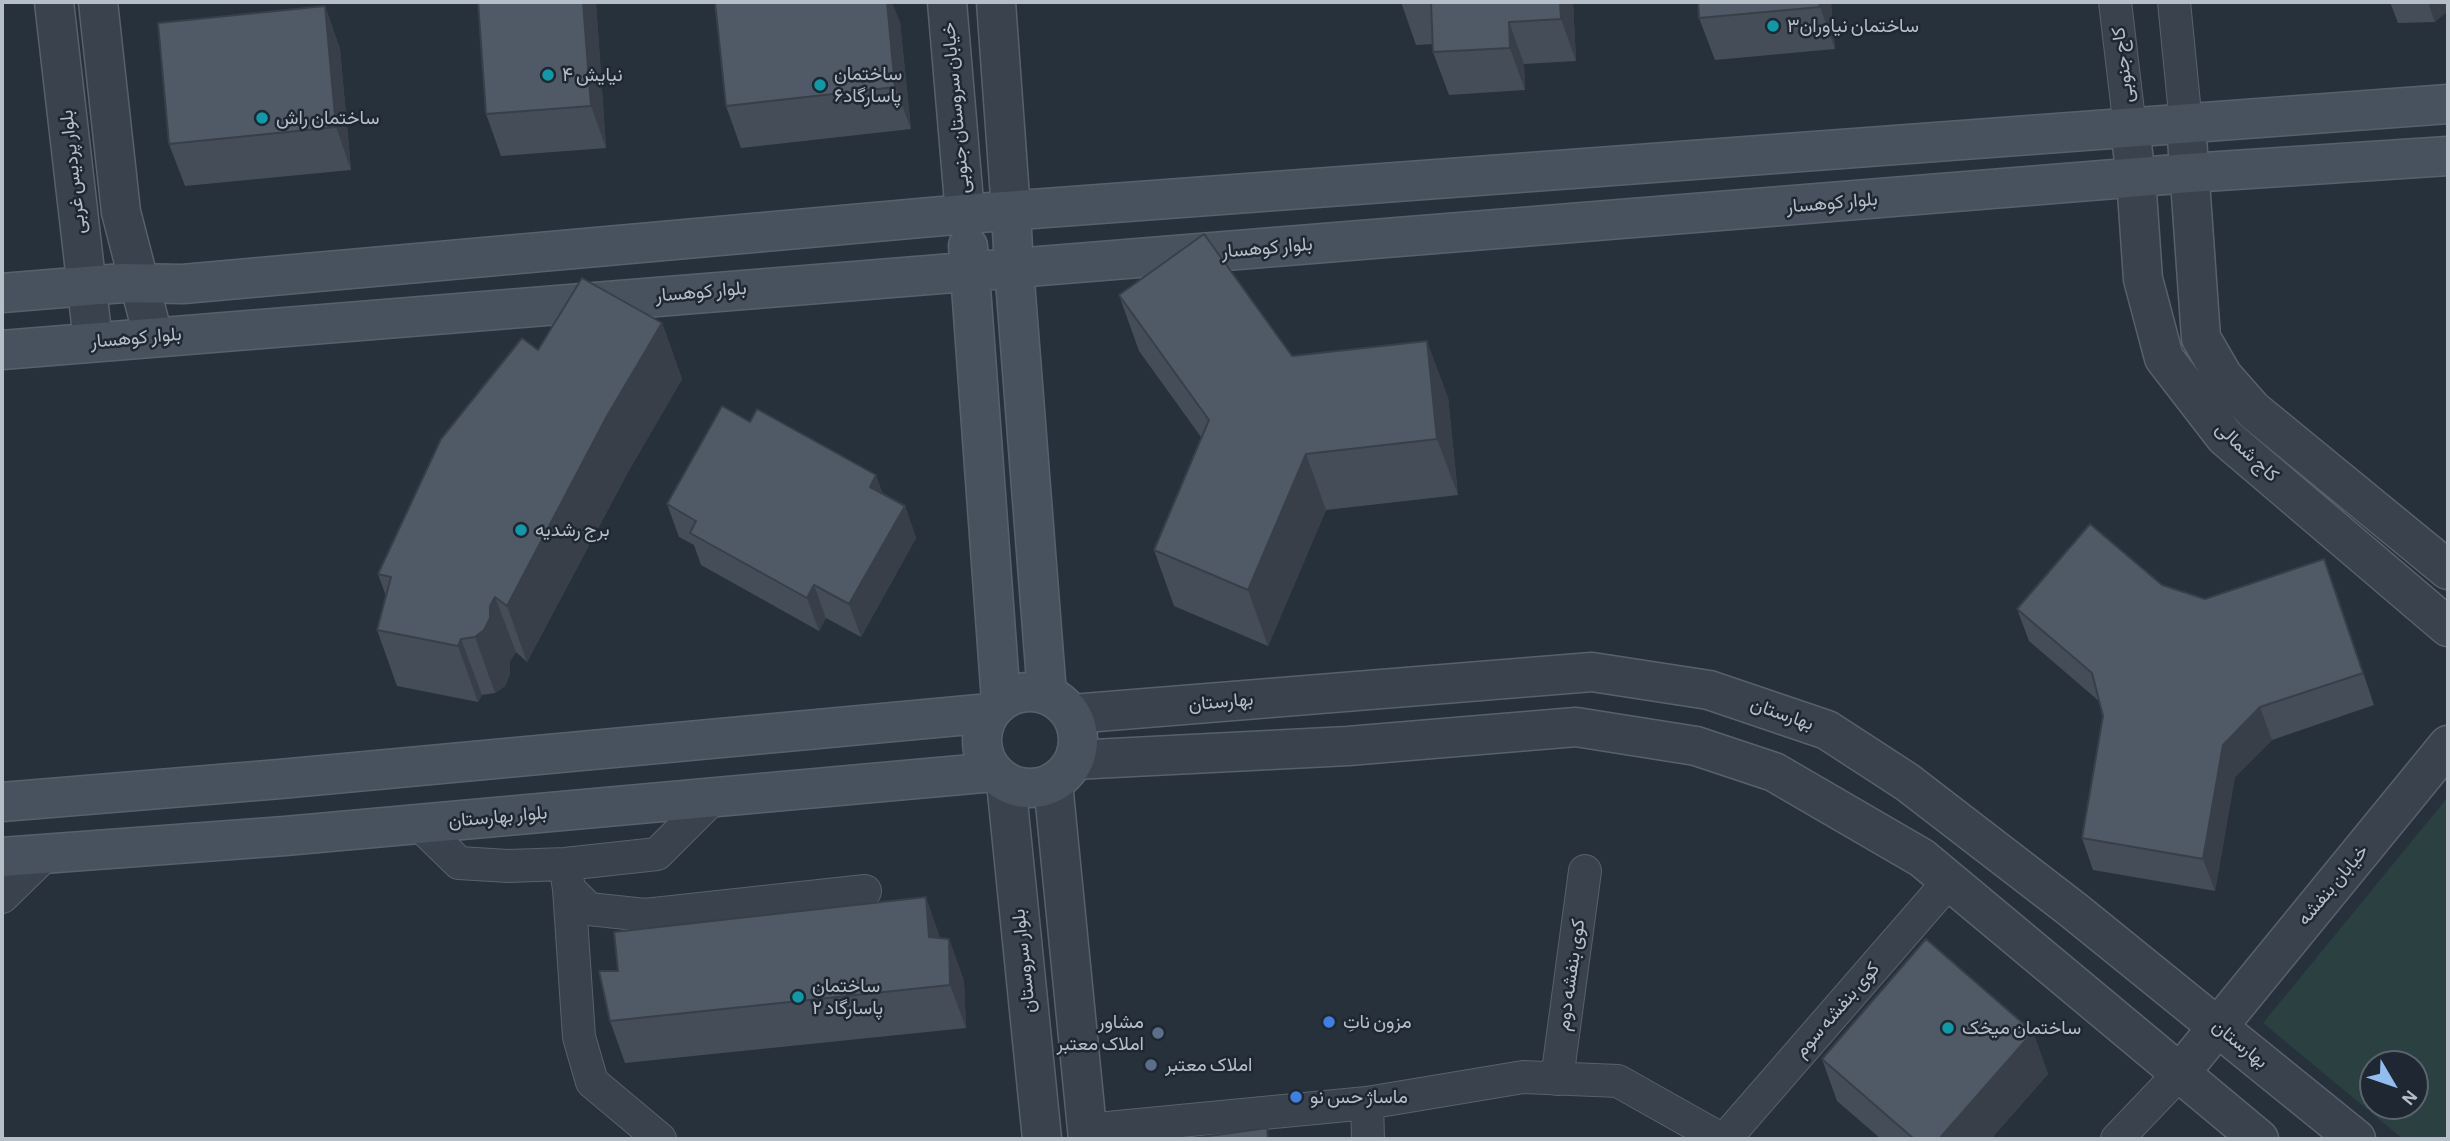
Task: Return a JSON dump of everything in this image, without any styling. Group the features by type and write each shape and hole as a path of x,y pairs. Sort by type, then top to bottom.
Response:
{"main road":[{"path":"2,293 139,283 183,284 965,214 2448,104"},
{"name":"بلوار کوهسار","path":"2,349 2189,173 2448,156"},
{"path":"1012,211 1014,268 1059,704 1078,737 1064,772 1038,788 1022,788 1000,777 986,759 982,744 984,727 996,707 1016,694 1032,692 1059,704"},
{"path":"965,214 996,707"},
{"path":"2,802 280,779 996,707"},
{"name":"بلوار بهارستان","path":"2,857 1000,777"},
{"path":"280,779 285,836"},
{"path":"81,795 86,851"}],"street":[{"name":"بلوار پردیس غربی","path":"54,2 93,341"},
{"path":"98,2 121,212 153,336"},
{"name":"خیابان سروستان جنوبی","path":"947,2 965,214"},
{"path":"996,2 1012,211"},
{"name":"کاج جنوبی","path":"2115,2 2130,128"},
{"path":"2174,2 2186,124"},
{"name":"کاج شمالی","path":"2186,124 2201,338 2222,376 2253,410 2448,570"},
{"name":"کاج شمالی","path":"2130,128 2143,279 2164,358 2225,437 2448,627"},
{"name":"بهارستان","path":"1059,704 1592,672 1709,690 1827,730 1907,782 2072,909 2356,1139"},
{"path":"1723,1139 1618,1081 1524,1077 1367,1103 1088,1135 1064,772 1576,727 1696,746 1774,772 1923,858 2259,1139"},
{"name":"خیابان بنفشه","path":"2179,1073 2448,745"},
{"name":"بلوار سروستان","path":"1000,777 1042,1139"},
{"path":"419,824 458,863 508,866 567,877 657,854 713,798"},
{"path":"2,897 46,854"},
{"name":"کوی بنفشه دوم","path":"1557,1079 1586,871"},
{"path":"567,877 589,909 645,915 865,891"},
{"path":"567,877 579,1037 592,1082 660,1139"},
{"name":"کوی بنفشه سوم","path":"1723,1139 1950,880"},
{"path":"2117,1139 2179,1073"},
{"path":"1367,1103 1368,1139"}],"green space":[{"path":"2448,797 2448,1139 2403,1139 2380,1120 2429,1120 2429,1050 2359,1050 2359,1103 2263,1023"}],"building":[{"name":"نیایش ۴","path":"478,2 583,2 591,106 486,114"},
{"path":"715,2 887,2 895,87 726,106"},
{"path":"1431,2 1560,2 1561,19 1509,22 1510,48 1433,52"},
{"path":"1698,2 1819,2 1820,7 1699,18"},
{"path":"325,6 336,127 169,144 158,23"},
{"path":"1204,234 1292,356 1427,341 1437,439 1306,454 1248,590 1154,550 1209,420 1119,295"},
{"path":"582,278 662,323 607,416 507,606 495,597 484,630 475,637 461,639 458,646 377,630 391,577 378,574 441,439 522,338 538,350"},
{"path":"722,406 750,422 757,409 876,475 870,487 905,506 849,604 814,585 807,598 690,533 696,521 667,504"},
{"path":"2090,524 2162,585 2205,599 2324,559 2363,673 2260,707 2223,745 2203,859 2082,838 2103,716 2092,673 2017,609"},
{"path":"926,897 929,937 949,939 950,985 610,1021 599,971 618,971 614,932"},
{"name":"ساختمان میخک","path":"1926,939 2033,1032 1939,1139 1914,1139 1822,1059"},
{"path":"1267,1128 1268,1139 1187,1139"}],"place":[{"name":"ساختمان نیاوران۳","path":"1773,26"},
{"name":"نیایش ۴","path":"548,75"},
{"name":"ساختمان پاسارگاد۶","path":"820,85"},
{"name":"ساختمان راش","path":"262,118"},
{"name":"برج رشدیه","path":"521,530"},
{"name":"ساختمان پاسارگاد ۲","path":"798,997"},
{"name":"مزون ناتِ","path":"1329,1022"},
{"name":"ساختمان میخک","path":"1948,1028"},
{"name":"مشاور املاک معتبر","path":"1158,1033"},
{"name":"املاک معتبر","path":"1151,1065"},
{"name":"ماساژ حس نو","path":"1296,1097"}]}
